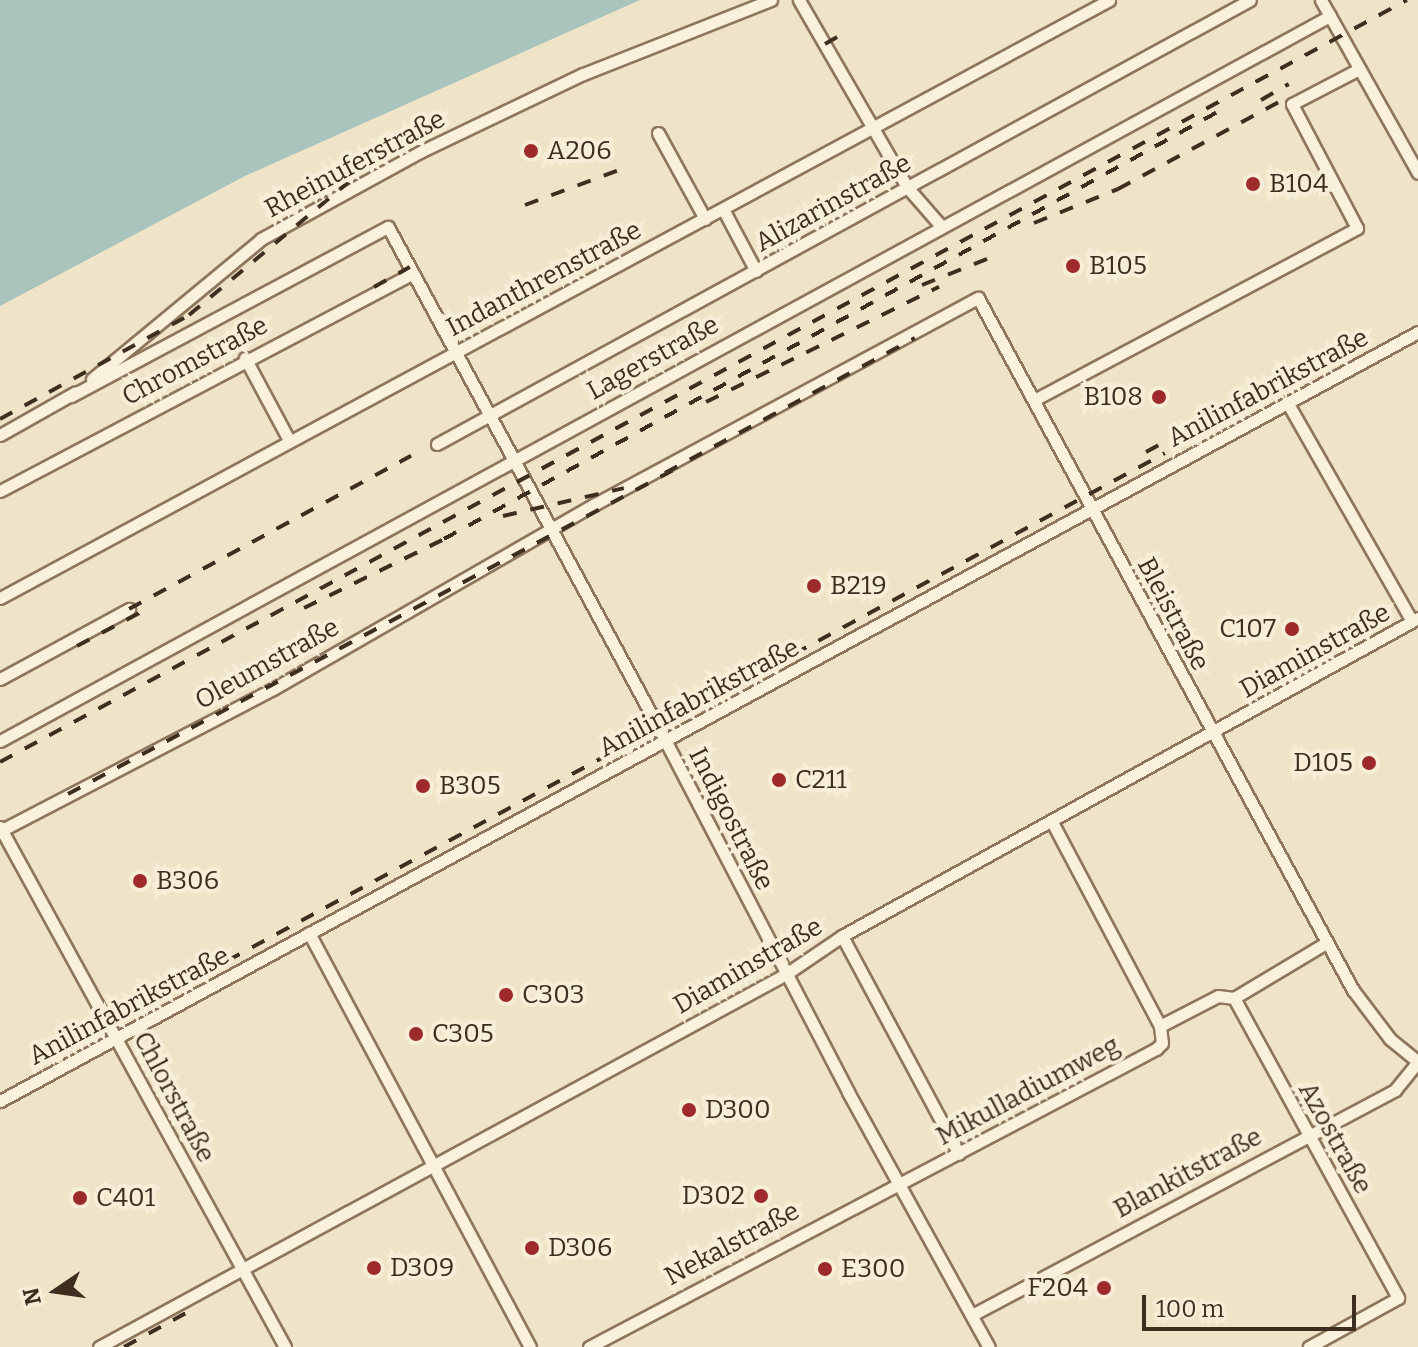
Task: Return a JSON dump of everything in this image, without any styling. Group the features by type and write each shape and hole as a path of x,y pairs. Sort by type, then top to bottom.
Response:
{"street":[{"name":"Rheinuferstraße","path":"0,435 71,396 261,239 422,151 583,74 771,0"},
{"path":"799,0 907,187 941,226"},
{"name":"Indanthrenstraße","path":"0,598 454,351 875,130 1109,0"},
{"name":"Alizarinstraße","path":"437,444 1250,0"},
{"path":"1321,0 1418,173"},
{"name":"Lagerstraße","path":"0,741 1330,16"},
{"path":"1034,400 1357,228 1292,104 1359,69"},
{"path":"658,133 705,219"},
{"path":"723,209 756,271"},
{"name":"Indigostraße","path":"71,396 388,227 665,740 897,1181 989,1347"},
{"name":"Chromstraße","path":"0,491 245,358 413,273"},
{"name":"Bleistraße","path":"978,298 1326,943 1369,1015 1418,1062"},
{"name":"Oleumstraße","path":"1,829 273,689 550,530 978,298"},
{"name":"Anilinfabrikstraße","path":"0,1101 1418,332"},
{"path":"245,358 289,440"},
{"path":"1287,402 1415,620"},
{"path":"0,679 129,609"},
{"name":"Diaminstraße","path":"99,1347 786,974 842,936 1415,620"},
{"path":"1052,822 1160,1026 1218,996 1234,998 1326,943"},
{"name":"Chlorstraße","path":"1,829 285,1347"},
{"path":"309,933 530,1347"},
{"path":"842,936 959,1154"},
{"name":"Azostraße","path":"1234,998 1398,1298 1309,1347"},
{"name":"Mikulladiumweg","path":"897,1181 959,1154 1156,1049 1162,1043 1160,1026"},
{"name":"Blankitstraße","path":"972,1315 1395,1090 1418,1062"},
{"name":"Nekalstraße","path":"589,1347 897,1181"}],"water":[{"path":"0,0 640,0 245,176 0,306"}],"railway":[{"path":"0,762 1407,0"},
{"path":"825,44 844,33"},
{"path":"1261,100 1289,84"},
{"path":"1034,223 1118,189 1281,101"},
{"path":"304,608 444,539 1221,110"},
{"path":"525,205 619,170"},
{"path":"0,419 189,315 351,180"},
{"path":"922,285 999,254"},
{"path":"374,287 410,267"},
{"path":"706,402 939,287"},
{"path":"665,473 915,338"},
{"path":"1146,452 1247,397"},
{"path":"55,1054 1165,453"},
{"path":"129,609 411,456"},
{"path":"68,794 673,470"},
{"path":"503,516 624,488"},
{"path":"77,646 145,610"},
{"path":"124,1347 193,1309"}],"place":[{"name":"A206","path":"531,151"},
{"name":"B104","path":"1253,184"},
{"name":"B105","path":"1073,266"},
{"name":"B108","path":"1159,397"},
{"name":"B219","path":"814,586"},
{"name":"C107","path":"1292,629"},
{"name":"D105","path":"1369,763"},
{"name":"C211","path":"779,780"},
{"name":"B305","path":"423,786"},
{"name":"B306","path":"140,881"},
{"name":"C303","path":"506,995"},
{"name":"C305","path":"416,1034"},
{"name":"D300","path":"689,1110"},
{"name":"D302","path":"761,1196"},
{"name":"C401","path":"80,1198"},
{"name":"D306","path":"532,1248"},
{"name":"D309","path":"374,1268"},
{"name":"E300","path":"825,1269"},
{"name":"F204","path":"1104,1288"}]}
